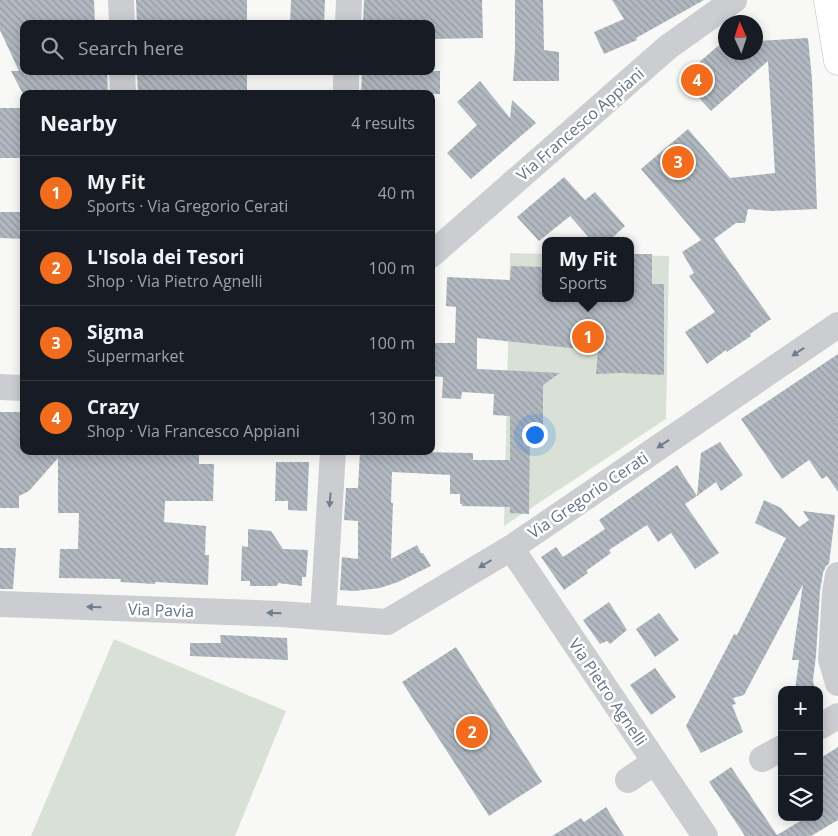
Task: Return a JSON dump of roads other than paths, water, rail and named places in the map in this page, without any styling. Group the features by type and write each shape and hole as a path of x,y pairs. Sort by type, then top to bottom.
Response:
{"main road":[{"path":"828,0 838,62"}],"street":[{"path":"121,0 122,20"},
{"path":"348,20 349,0"},
{"name":"Via Francesco Appiani","path":"435,251 668,47 734,0"},
{"path":"122,75 122,90"},
{"path":"346,75 346,90"},
{"name":"Via Gregorio Cerati","path":"323,616 387,622 510,548 838,325"},
{"path":"0,387 20,388"},
{"path":"323,616 333,455"},
{"name":"Via Pietro Agnelli","path":"510,548 705,836"},
{"path":"838,575 831,659 838,683"},
{"name":"Via Pavia","path":"0,604 323,616"},
{"path":"823,725 838,716"},
{"path":"628,780 655,762"}],"place":[{"name":"Crazy","path":"697,80"},
{"name":"Sigma","path":"678,162"},
{"name":"My Fit","path":"588,337"},
{"name":"L'Isola dei Tesori","path":"472,732"}]}
